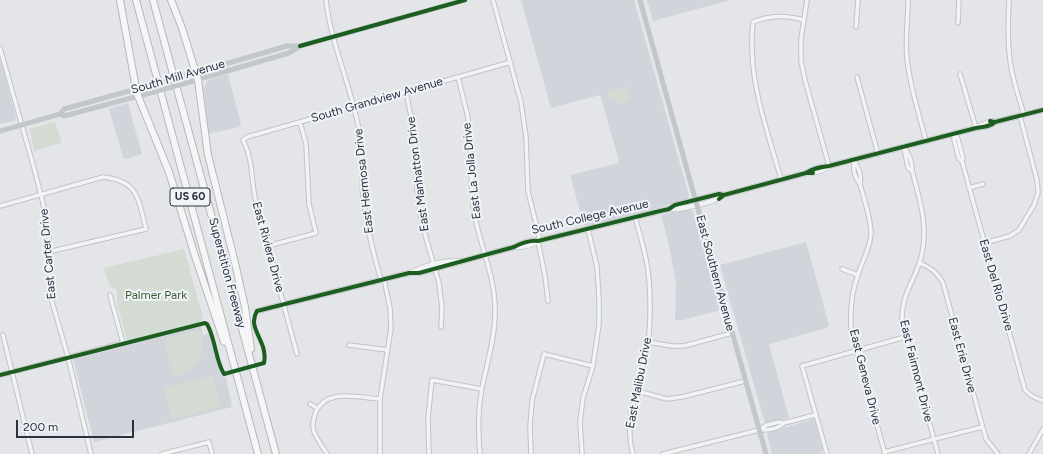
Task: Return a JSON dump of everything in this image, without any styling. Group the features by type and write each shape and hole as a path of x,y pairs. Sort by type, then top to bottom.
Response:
{"highway":[{"path":"120,0 138,96 169,172 195,256 242,394"},
{"name":"Superstition Freeway","path":"136,0 258,454"},
{"name":"Superstition Freeway","path":"153,0 273,444 277,454"},
{"path":"171,0 198,80 208,155 235,263 256,379"}],"main road":[{"name":"South Mill Avenue","path":"0,131 60,114 64,116 198,80 289,53 299,47 465,0"},
{"name":"East Southern Avenue","path":"640,0 766,454"},
{"name":"South Mill Avenue","path":"60,114 64,108 184,76 287,46 299,47"}],"street":[{"name":"East Hermosa Drive","path":"326,0 360,137 363,195 367,222 390,308 391,328 380,400 380,454"},
{"path":"493,0 519,92 526,137 527,185 539,236 538,241 548,301"},
{"path":"807,0 801,39 801,61 829,166"},
{"path":"856,27 858,0"},
{"path":"908,0 906,36 907,60 911,85 926,141"},
{"path":"958,24 959,0"},
{"path":"984,243 1010,236 1019,230 1034,205 1038,193 1037,180 1010,59 1008,39 1009,0"},
{"path":"781,180 754,80 751,47 753,22 765,18 781,16 804,20"},
{"name":"East Carter Drive","path":"0,48 42,195 49,233 48,252 51,298 68,357 92,454"},
{"name":"South Grandview Avenue","path":"243,140 247,137 510,62"},
{"path":"0,66 5,64"},
{"path":"960,74 976,128"},
{"name":"East La Jolla Drive","path":"458,77 467,113 470,146 470,175 475,213 492,278 495,312 493,340 482,389 479,414 480,454"},
{"path":"857,77 878,154"},
{"name":"East Manhatton Drive","path":"406,92 415,136 419,202 424,231 439,282 442,308 442,327"},
{"name":"South College Avenue","path":"257,311 409,273 418,269 434,267 451,260 461,261 514,247 523,247 534,244 538,241 669,209 675,205 696,202 720,194 724,195 806,173 812,174 822,171 829,166 976,128 987,122 995,122 1043,110"},
{"path":"268,246 316,233 309,204 306,144 300,122"},
{"name":"East Del Rio Drive","path":"954,134 958,138 964,158 962,161 969,188 1025,390 1032,396 1043,401"},
{"name":"East Riviera Drive","path":"243,140 248,149 252,163 252,184 255,198 297,354"},
{"name":"East Fairmont Drive","path":"904,147 904,154 908,168 912,172 924,218 924,238 920,263 904,298 902,322 938,454"},
{"name":"East Geneva Drive","path":"854,160 858,166 861,178 860,184 869,216 871,235 868,252 858,275 853,294 850,311 851,329 885,453"},
{"path":"0,206 103,178 117,179 129,184 138,197 146,229 48,252"},
{"path":"969,188 983,184"},
{"name":"East Malibu Drive","path":"633,454 630,444 629,425 648,342 650,308 647,260 635,217"},
{"path":"582,454 580,422 583,398 592,366 599,324 597,267 588,229"},
{"name":"East Erie Drive","path":"920,263 938,274 943,283 982,427 986,439 998,454"},
{"path":"842,269 858,275"},
{"path":"0,375 123,343 110,295"},
{"path":"648,342 672,346 684,346 732,333"},
{"path":"3,335 32,454"},
{"path":"827,454 802,366 905,337"},
{"path":"349,345 388,350"},
{"path":"531,454 530,426 532,400 544,354 592,366"},
{"path":"429,454 428,418 432,380 482,389"},
{"path":"637,391 667,399 682,397 745,381"},
{"path":"327,454 315,433 313,421 317,408 323,402 333,397 344,396 380,400"},
{"path":"310,404 317,408"},
{"path":"663,454 759,430 774,429 780,427 784,423 815,415"},
{"path":"885,453 982,427"},
{"path":"1029,454 1043,429"},
{"path":"162,454 209,442 212,454"}],"shaded area":[{"path":"521,0 634,0 689,196 686,200 589,226 584,225 570,175 619,163 617,154 600,95 551,108"},
{"path":"647,0 730,0 653,21"},
{"path":"0,58 16,117 14,121 0,124"},
{"path":"228,74 241,124 239,127 208,134 204,88 207,81"},
{"path":"128,103 142,154 126,159 123,157 109,109"},
{"path":"688,208 693,212 721,310 683,320 675,320 676,283 669,245 661,215"},
{"path":"806,242 829,325 826,328 769,344 789,418 765,423 720,265"},
{"path":"201,326 203,335 211,333 216,358 222,372 221,375 226,377 232,407 94,442 73,359 122,347 127,341 129,344"},
{"path":"814,419 822,447 822,454 772,454 767,435 769,432"}],"green space":[{"path":"627,86 631,101 619,104 616,97 609,99 607,92"},
{"path":"55,122 62,143 34,151 30,129"},
{"name":"Palmer Park","path":"184,249 203,318 200,323 128,343 117,304 117,292 115,288 110,287 104,268"},
{"path":"200,330 203,348 199,361 190,370 174,377 165,342 168,338"},
{"path":"213,375 221,407 172,419 164,388"}],"cycle path":[{"path":"300,46 465,0"},
{"path":"990,121 995,122 1043,110"},
{"path":"806,173 817,168 991,125 995,122"},
{"path":"719,199 724,195 806,173 813,173"},
{"path":"0,375 205,323 210,330 224,374 264,363 264,349 254,325 257,311 409,273 419,273 514,247 526,242 538,241 669,209 675,205 719,194 724,195"}]}
